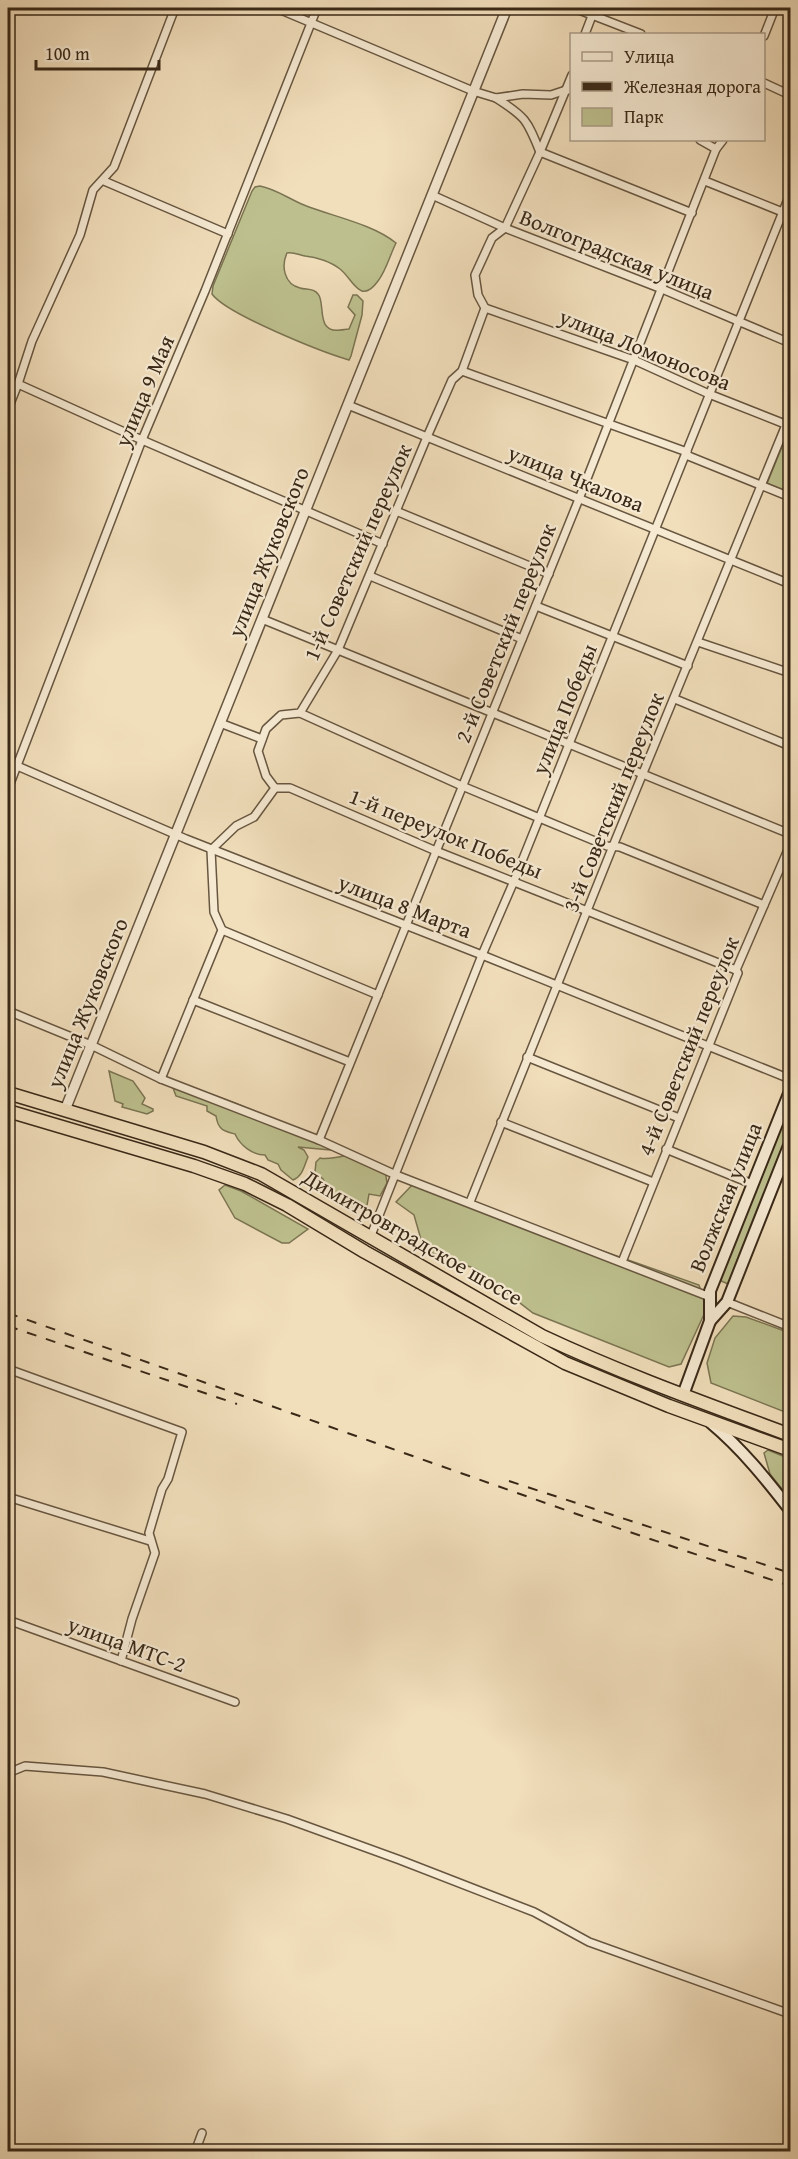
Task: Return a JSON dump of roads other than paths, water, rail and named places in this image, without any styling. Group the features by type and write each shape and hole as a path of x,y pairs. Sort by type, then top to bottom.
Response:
{"highway":[{"name":"Димитровградское шоссе","path":"8,1093 204,1152 248,1168 275,1181 542,1336 683,1395 790,1435"},
{"path":"59,1126 65,1110"},
{"name":"Димитровградское шоссе","path":"8,1111 194,1166 245,1184 287,1205 365,1252 565,1363 678,1409 790,1450"},
{"name":"Волжская улица","path":"678,1409 683,1395"}],"main road":[{"name":"Волжская улица","path":"710,1322 710,1291 790,1091"},
{"name":"Волжская улица","path":"683,1395 710,1322 727,1302 790,1143"},
{"path":"706,1419 733,1441 790,1510"}],"street":[{"path":"8,409 32,341 80,235 93,190 104,181 114,167 174,8"},
{"path":"276,8 473,92 496,98 518,112 528,123 540,152 692,213"},
{"name":"улица 9 Мая","path":"8,789 142,441 228,234 316,8"},
{"name":"улица Жуковского","path":"65,1110 507,8"},
{"path":"574,8 593,11 639,33"},
{"path":"765,33 775,8"},
{"path":"585,33 593,11"},
{"path":"765,83 790,95"},
{"path":"496,98 523,94 551,95 569,90"},
{"path":"485,308 478,295 475,275 492,238 506,228 569,90"},
{"path":"702,141 716,149"},
{"name":"2-й Советский переулок","path":"319,1140 610,422 716,149 722,141"},
{"path":"104,181 228,234"},
{"path":"705,181 787,213"},
{"name":"улица Победы","path":"370,1238 482,955 687,454 709,394 787,213 790,194"},
{"name":"Волгоградская улица","path":"432,195 506,228 662,289 790,343"},
{"name":"улица Ломоносова","path":"485,308 634,360 788,426"},
{"name":"1-й Советский переулок","path":"300,713 338,650 452,380 462,371 485,308"},
{"path":"462,371 610,422 790,497"},
{"path":"18,384 142,441 383,544"},
{"name":"улица Чкалова","path":"348,405 790,584"},
{"name":"3-й Советский переулок","path":"470,1202 613,846 788,426 790,415"},
{"path":"396,512 549,574"},
{"path":"370,576 522,639"},
{"path":"536,606 688,666"},
{"path":"262,619 790,834"},
{"path":"698,642 790,673"},
{"path":"675,699 790,746"},
{"path":"378,995 222,930 214,912 211,850 236,826 254,817 275,788 266,776 258,751 266,729 281,715 300,713 539,818 764,905"},
{"path":"220,723 262,739"},
{"name":"улица 8 Марта","path":"8,762 211,850 482,955 790,1079"},
{"name":"1-й переулок Победы","path":"275,788 290,788 436,850 736,970"},
{"name":"4-й Советский переулок","path":"622,1262 738,973 736,970 790,845"},
{"path":"161,1078 222,930"},
{"path":"193,1000 350,1062"},
{"path":"8,1011 161,1078 319,1140 396,1175 710,1297"},
{"path":"527,1057 679,1118"},
{"path":"501,1122 653,1182"},
{"path":"666,1149 752,1184"},
{"path":"727,1302 790,1327"},
{"path":"8,1369 182,1432 149,1533 155,1553 132,1619 121,1661"},
{"path":"8,1497 150,1541"},
{"name":"улица МТС-2","path":"8,1620 235,1702"},
{"path":"8,1773 25,1766 103,1772 205,1794 287,1819 534,1912 589,1942 790,2014"},
{"path":"195,2151 202,2133"}],"railway":[{"path":"8,1313 588,1518 790,1586"},
{"path":"8,1326 237,1404"},
{"path":"509,1481 790,1573"}]}
